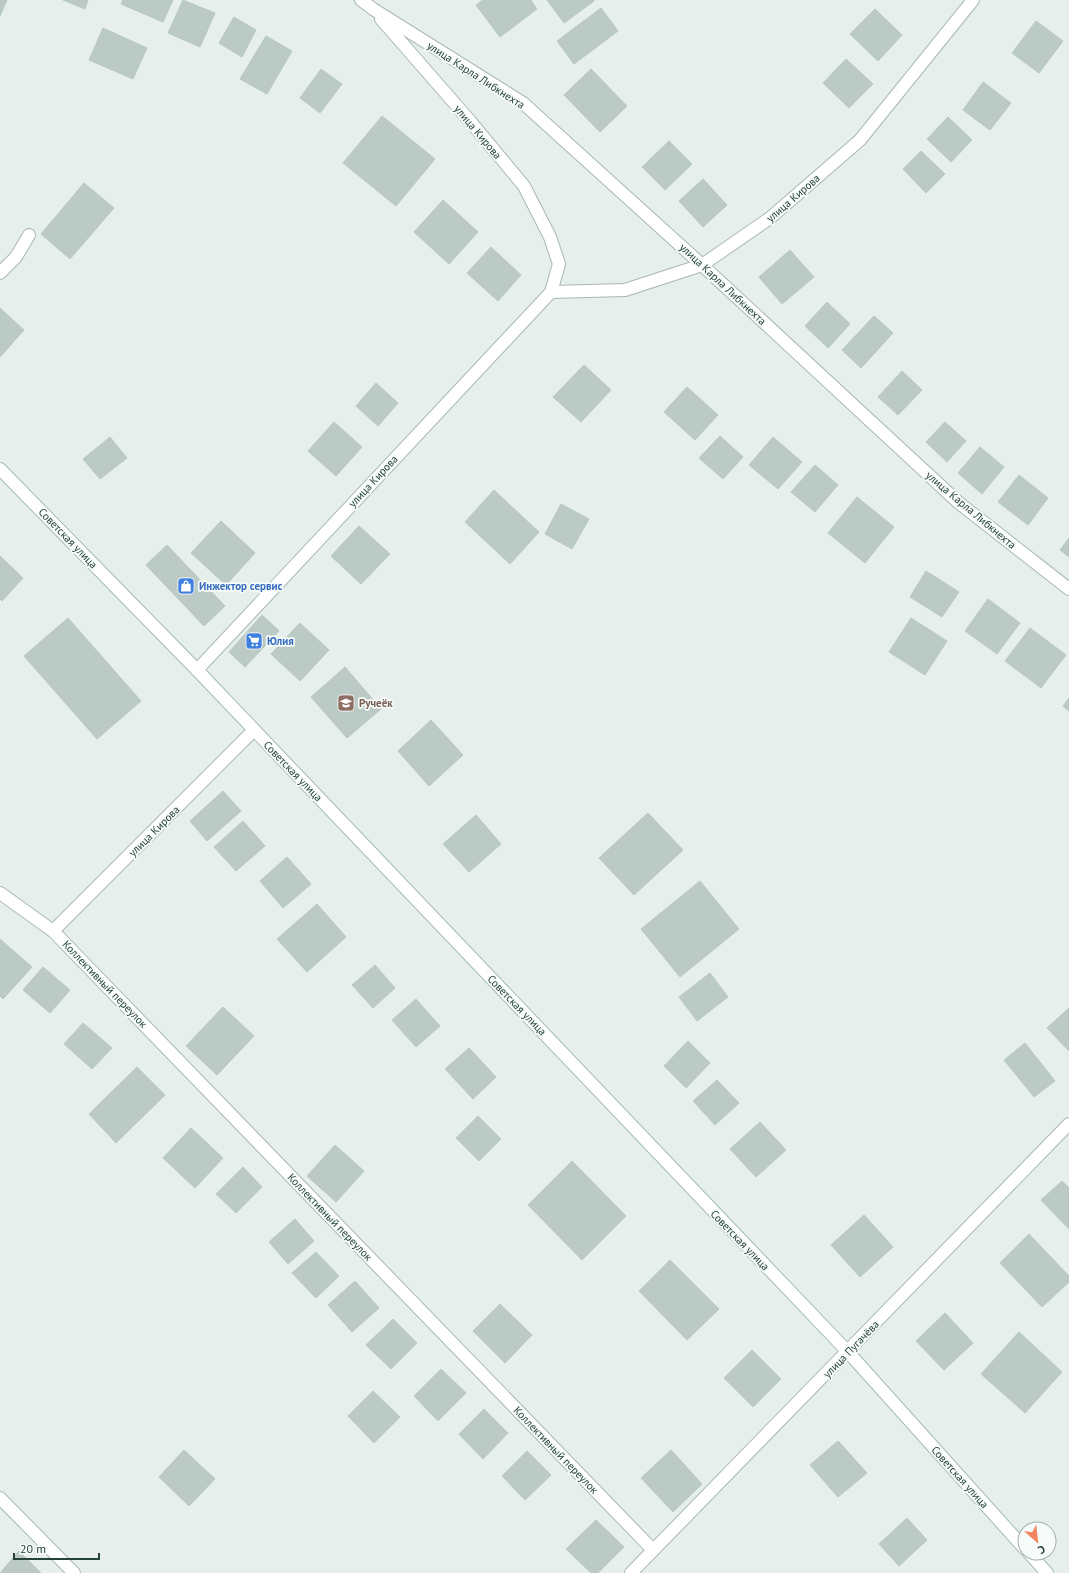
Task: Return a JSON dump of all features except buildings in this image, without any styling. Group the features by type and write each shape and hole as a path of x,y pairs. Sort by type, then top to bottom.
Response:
{"street":[{"name":"улица Карла Либкнехта","path":"361,0 523,103 702,265 960,503 1069,589"},
{"name":"улица Кирова","path":"551,292 625,290 702,265 770,218 860,140 973,0"},
{"name":"улица Кирова","path":"197,670 551,292 559,264 550,237 524,186 373,9"},
{"path":"0,273 16,257 29,236"},
{"name":"Советская улица","path":"0,469 197,670 848,1352 1017,1540"},
{"name":"улица Кирова","path":"53,931 254,730"},
{"name":"Коллективный переулок","path":"0,893 53,931 653,1550"},
{"name":"улица Пугачёва","path":"631,1573 1069,1124"},
{"path":"0,1498 74,1573"},
{"path":"1036,1561 1047,1573"}],"place":[{"name":"Инжектор сервис","path":"186,586"},
{"name":"Юлия","path":"254,641"},
{"name":"Ручеёк","path":"346,703"}]}
